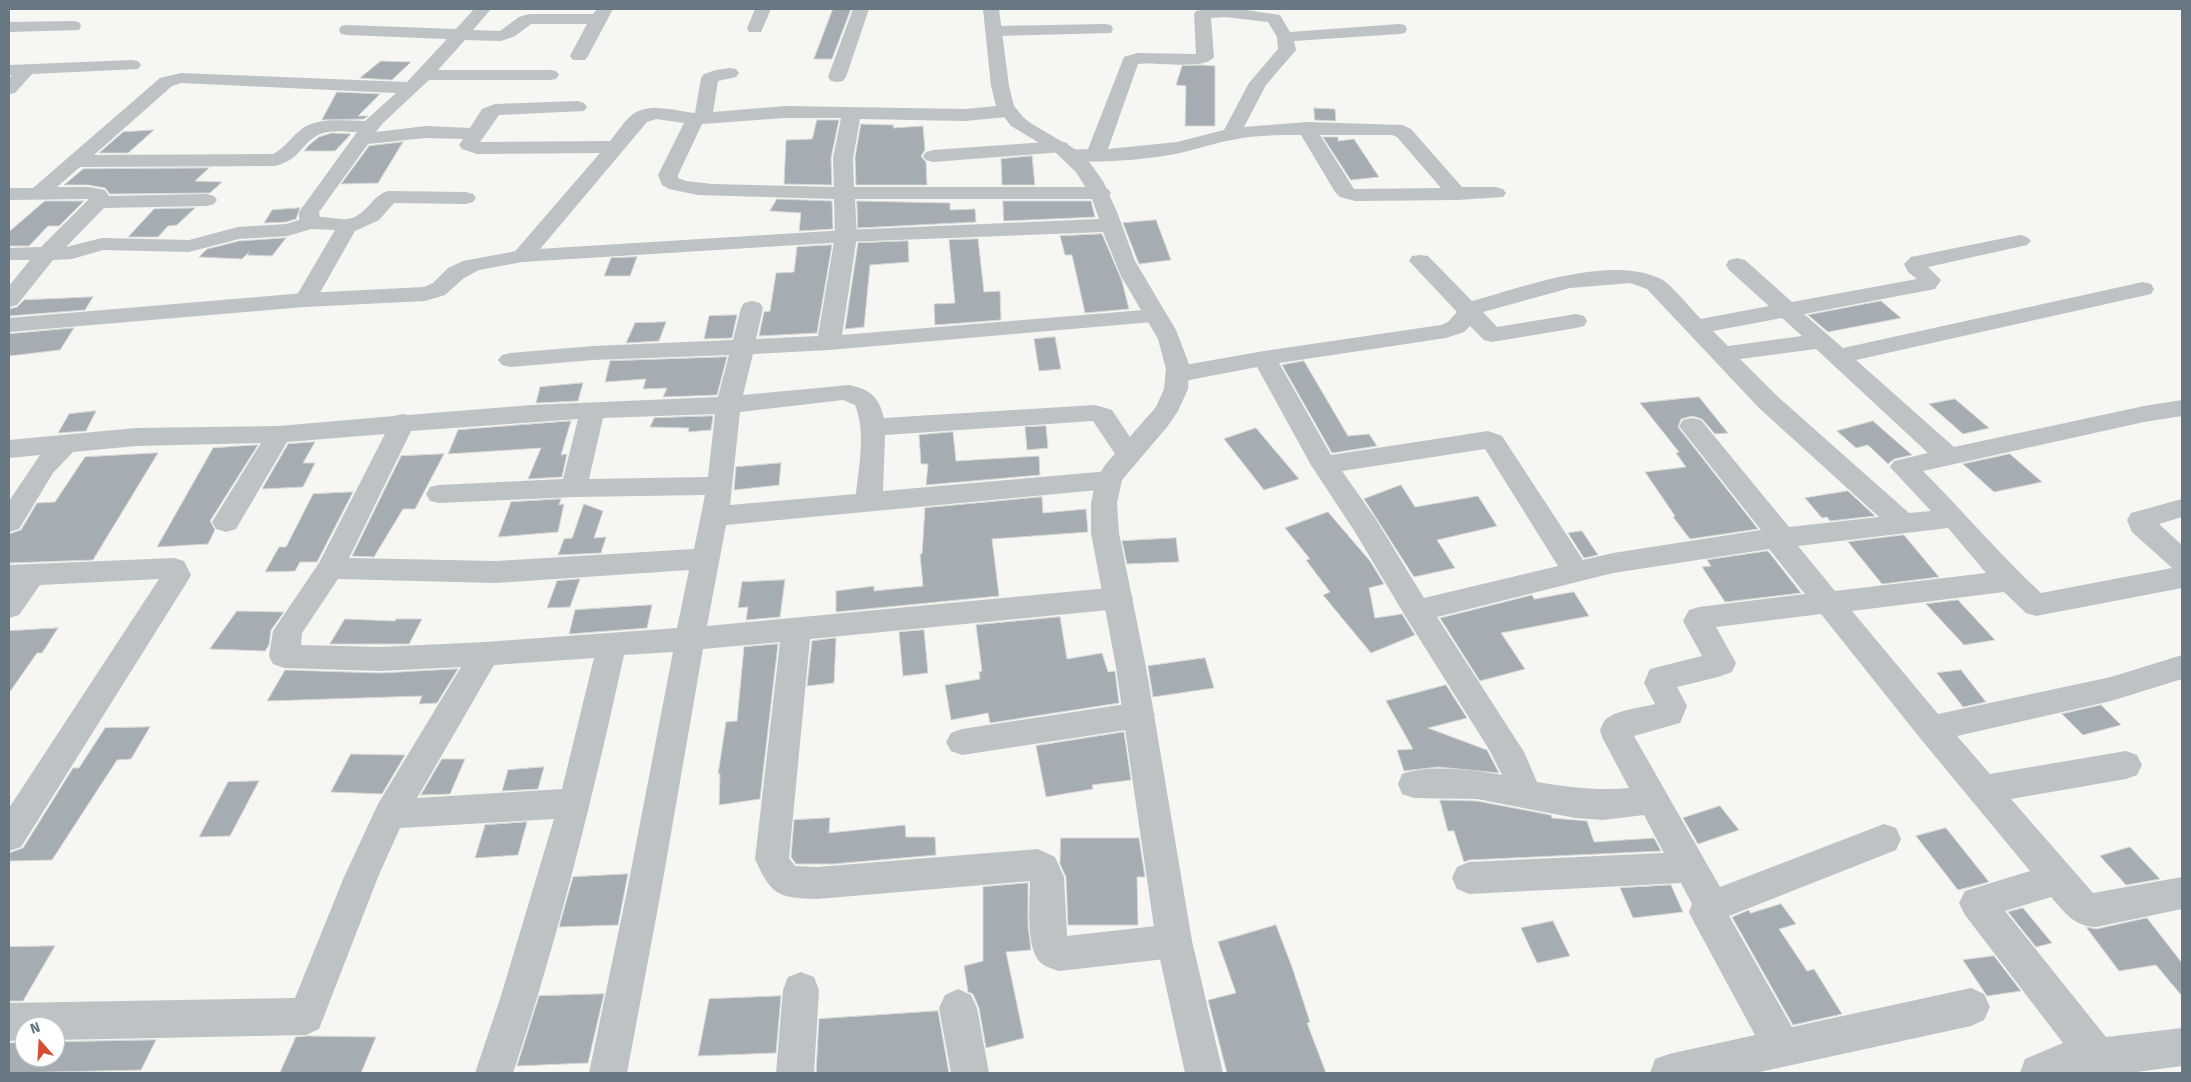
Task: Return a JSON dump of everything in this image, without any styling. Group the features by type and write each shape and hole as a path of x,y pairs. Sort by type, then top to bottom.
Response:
{"street":[{"path":"55,26 76,9"},
{"path":"310,223 309,212 365,133 418,81 483,9"},
{"path":"755,28 763,9"},
{"path":"837,77 860,9"},
{"path":"1076,152 1130,61 1137,58 1199,59 1205,57 1202,14 1225,11 1274,18 1285,37 1287,50 1258,83 1231,134"},
{"path":"347,30 460,36 506,36 522,22 529,19 602,14"},
{"path":"579,56 602,14"},
{"path":"1105,29 993,20 1000,91 1007,111 1024,126 1076,152 1101,194 1132,275 1172,346 1179,374 1176,392 1168,407 1128,454 1109,480 1103,519 1139,716 1174,940 1204,1073"},
{"path":"9,27 73,26"},
{"path":"1285,37 1399,29"},
{"path":"9,70 132,65"},
{"path":"9,89 27,69"},
{"path":"730,74 716,75 710,78 699,118 668,175 669,181 673,185 844,195 1101,194"},
{"path":"40,192 166,82 172,80 182,78 418,81 550,75"},
{"path":"578,107 495,110 489,113 469,143 472,147 615,146"},
{"path":"522,256 615,146 640,118 646,114 656,113 699,118 785,112 965,116 1007,111"},
{"path":"829,343 846,236 843,158 851,114"},
{"path":"76,161 275,160 287,156 312,130 325,127 365,133 426,132 475,134"},
{"path":"1306,128 1342,188 1347,193 1355,195 1496,193"},
{"path":"933,156 1177,148 1231,134 1270,129 1400,130 1456,194"},
{"path":"9,194 40,192 98,194 100,197 99,202 48,253 9,300"},
{"path":"345,228 372,216 388,197 466,198"},
{"path":"99,202 207,200"},
{"path":"9,254 76,252 102,244 189,246 232,234 288,230 310,223 340,224 345,228"},
{"path":"9,325 305,300 425,294 443,288 457,272 486,262 522,256 846,236 1112,225"},
{"path":"305,300 345,233 345,228"},
{"path":"1696,327 1927,284 1930,280 1916,267 1915,264 1919,262 2020,241"},
{"path":"1420,261 1492,335 1576,321"},
{"path":"1737,265 1790,310 1948,456"},
{"path":"1179,374 1264,358 1446,331 1456,327 1475,307 1569,281 1632,276 1655,284 1768,402 1904,524"},
{"path":"1722,354 1831,348 2143,288"},
{"path":"608,1073 715,516 728,405 752,308"},
{"path":"510,360 593,353 829,343 1156,316"},
{"path":"1264,358 1324,465 1365,525 1513,762 1524,794"},
{"path":"9,449 136,437 279,434 403,422 532,413 728,405 843,392 856,394 865,399 869,405 872,427 869,502"},
{"path":"2182,408 2144,414 1903,467 2036,605 2182,577"},
{"path":"574,488 592,412"},
{"path":"872,427 1095,413 1103,416 1128,454"},
{"path":"403,422 330,568 288,631 284,656 380,659 485,654 796,630 1118,598"},
{"path":"1692,426 1930,729 2081,906 2089,910 2182,893"},
{"path":"226,522 279,434"},
{"path":"1324,465 1488,440 1494,442 1576,571"},
{"path":"9,522 44,467 64,444"},
{"path":"715,516 1109,480"},
{"path":"439,494 574,488 720,486"},
{"path":"2182,508 2141,520 2142,524 2182,561"},
{"path":"1417,611 1576,571 1779,537 1954,518"},
{"path":"330,568 496,572 707,559"},
{"path":"9,607 21,575 174,568 177,575 9,836"},
{"path":"1711,905 1652,800 1616,730 1618,726 1670,714 1672,706 1659,683 1661,678 1721,663 1698,621 1700,618 2010,580"},
{"path":"796,630 772,859 778,874 790,882 817,883 1038,865 1043,868 1047,877 1049,941 1052,949 1059,954 1174,940"},
{"path":"494,1073 519,999 575,803 612,645"},
{"path":"9,1022 306,1016 360,877 390,814 485,654"},
{"path":"1930,729 2176,676"},
{"path":"962,742 1139,716"},
{"path":"1982,790 2126,765"},
{"path":"1414,784 1478,785 1575,803 1603,805 1652,800"},
{"path":"390,814 575,803"},
{"path":"1783,1048 1707,912 1708,908 1711,905 1884,839"},
{"path":"1469,878 1690,867"},
{"path":"2057,879 1977,903 2104,1065"},
{"path":"795,1073 801,990"},
{"path":"1669,1073 1971,1007"},
{"path":"958,1008 970,1073"},
{"path":"2039,1073 2064,1062 2104,1065 2182,1047"}],"building":[{"path":"833,9 851,9 832,59 814,59"},
{"path":"381,61 411,62 392,80 360,78"},
{"path":"1182,66 1215,66 1215,126 1185,126 1186,86 1176,85"},
{"path":"337,92 380,94 358,116 368,116 364,119 322,120"},
{"path":"1314,108 1335,109 1336,121 1315,120"},
{"path":"817,120 839,120 831,158 832,185 784,184 786,140 812,139"},
{"path":"861,124 894,125 893,128 923,126 925,150 921,156 926,162 927,185 856,185 855,158"},
{"path":"154,130 128,153 99,153 123,132"},
{"path":"332,133 351,134 335,151 304,151 319,137"},
{"path":"1323,137 1338,137 1338,141 1354,139 1379,177 1351,180"},
{"path":"403,142 378,183 341,184 369,146"},
{"path":"1032,156 1035,185 1002,185 1001,159"},
{"path":"209,168 195,181 222,182 210,193 110,194 105,188 89,185 64,185 83,169"},
{"path":"777,199 832,201 833,229 799,231 801,213 770,211"},
{"path":"45,201 84,201 59,226 48,226 29,246 9,246 9,232"},
{"path":"857,201 950,203 950,210 975,209 976,222 858,228"},
{"path":"1003,201 1091,201 1095,217 1004,221"},
{"path":"195,208 177,225 168,226 158,237 128,237 154,209"},
{"path":"300,208 296,219 286,222 264,223 272,210"},
{"path":"1156,220 1171,260 1139,264 1123,223"},
{"path":"1102,234 1122,281 1129,309 1085,313 1072,255 1065,255 1060,236"},
{"path":"286,238 272,256 247,255 249,252 242,259 199,257 207,249 239,241"},
{"path":"978,239 984,292 1000,291 1001,320 935,325 934,304 955,303 949,240"},
{"path":"908,241 909,262 870,265 864,327 845,329 858,243"},
{"path":"832,245 817,333 759,336 764,312 770,311 776,273 794,272 797,247"},
{"path":"637,257 630,276 604,276 611,258"},
{"path":"93,297 85,310 9,316 9,309 17,307 24,300"},
{"path":"1881,301 1901,318 1828,332 1808,315"},
{"path":"737,315 732,338 704,339 709,316"},
{"path":"666,322 659,341 626,343 635,323"},
{"path":"74,328 60,350 9,356 9,334"},
{"path":"1055,337 1061,369 1039,371 1034,339"},
{"path":"727,357 717,395 663,397 667,388 643,389 646,379 605,382 610,361"},
{"path":"1304,361 1348,436 1369,434 1377,446 1332,453 1282,365"},
{"path":"583,383 578,401 536,403 540,387"},
{"path":"1699,397 1728,433 1715,434 1702,419 1692,416 1681,419 1678,427 1758,529 1690,539 1673,517 1675,516 1645,472 1686,467 1676,453 1679,452 1640,403"},
{"path":"1955,399 1989,428 1963,434 1929,404"},
{"path":"96,411 86,431 58,433 69,414"},
{"path":"713,416 711,430 688,432 689,428 650,427 654,418"},
{"path":"571,421 561,455 567,454 562,477 528,479 541,448 448,454 458,430"},
{"path":"1873,421 1912,455 1894,459 1888,464 1868,445 1856,448 1837,431"},
{"path":"1046,426 1048,448 1027,450 1025,427"},
{"path":"1256,428 1299,479 1264,490 1224,439"},
{"path":"953,432 956,461 1039,456 1040,475 926,485 928,464 921,464 919,435"},
{"path":"315,442 303,463 315,463 303,487 262,489 288,444"},
{"path":"258,445 210,521 215,530 208,544 157,547 213,448"},
{"path":"158,453 93,560 9,563 9,534 21,530 37,503 55,502 85,457"},
{"path":"444,454 415,509 403,509 374,557 352,556 401,456"},
{"path":"2010,454 2042,482 1994,492 1963,464"},
{"path":"781,463 779,485 734,490 736,467"},
{"path":"1401,485 1415,507 1478,496 1497,526 1437,540 1455,568 1414,577 1364,499"},
{"path":"1848,491 1875,516 1830,521 1827,517 1822,518 1805,498"},
{"path":"353,492 317,562 300,562 295,571 265,572 279,547 286,547 313,494"},
{"path":"1042,497 1043,513 1086,509 1088,532 992,539 999,596 836,612 836,591 874,586 874,591 923,586 920,554 922,554 925,508"},
{"path":"561,499 559,505 564,504 558,532 498,537 511,502"},
{"path":"584,504 603,511 594,538 606,537 601,553 558,555 564,539 572,538"},
{"path":"1328,512 1370,561 1384,584 1369,588 1375,618 1402,614 1415,635 1371,653 1323,595 1330,592 1306,560 1310,559 1285,528"},
{"path":"1582,531 1598,555 1584,558 1568,533"},
{"path":"1904,535 1939,577 1882,584 1848,542"},
{"path":"1176,538 1179,562 1127,564 1122,541"},
{"path":"1768,551 1801,593 1725,602 1702,567 1711,566 1707,560"},
{"path":"580,579 570,607 547,608 557,581"},
{"path":"785,580 780,617 746,620 748,607 738,608 742,582"},
{"path":"1574,592 1589,616 1501,633 1525,669 1480,681 1440,618 1532,595 1534,599"},
{"path":"1958,600 1995,640 1964,645 1926,604"},
{"path":"652,605 647,628 569,634 575,610"},
{"path":"237,611 284,612 271,630 269,645 265,651 210,649"},
{"path":"1060,617 1067,659 1102,653 1108,672 1115,671 1119,703 990,723 988,713 951,720 945,685 980,679 979,672 982,671 976,625"},
{"path":"345,619 395,621 396,619 422,619 409,644 330,644"},
{"path":"58,628 42,653 37,653 9,693 9,631"},
{"path":"924,630 928,673 903,676 899,632"},
{"path":"836,638 834,683 807,686 812,641"},
{"path":"778,644 760,799 719,805 720,774 718,774 726,722 737,721 744,647"},
{"path":"1205,658 1214,688 1153,697 1148,666"},
{"path":"458,669 437,703 419,704 422,696 267,701 285,670 380,673"},
{"path":"1961,670 1986,702 1963,707 1937,673"},
{"path":"1446,685 1467,718 1428,728 1487,750 1499,773 1438,767 1404,771 1397,750 1413,749 1386,701"},
{"path":"2101,705 2121,725 2083,735 2062,714"},
{"path":"150,727 131,759 117,760 52,860 9,861 9,853 23,848 73,768 79,768 105,728"},
{"path":"1124,732 1131,780 1092,785 1093,789 1046,797 1036,746"},
{"path":"351,754 405,755 382,794 331,792"},
{"path":"442,759 465,759 450,794 421,795"},
{"path":"544,767 538,789 502,791 508,770"},
{"path":"259,781 230,836 199,837 228,782"},
{"path":"1440,800 1477,801 1551,815 1552,818 1587,821 1594,842 1654,838 1661,851 1469,860 1464,862 1454,831 1448,831"},
{"path":"1720,806 1739,830 1698,844 1683,818"},
{"path":"830,818 829,833 905,825 906,837 935,837 936,855 833,864 796,864 791,857 794,820"},
{"path":"527,822 518,855 475,858 485,825"},
{"path":"1946,828 1989,882 1958,890 1916,836"},
{"path":"1061,838 1139,838 1145,877 1137,877 1138,925 1068,925 1066,877 1060,864"},
{"path":"2130,847 2160,879 2126,885 2100,856"},
{"path":"628,874 618,925 559,927 573,877"},
{"path":"1028,883 1028,925 1031,950 1006,952 1024,1038 986,1048 979,1008 973,994 968,992 964,966 983,961 983,887"},
{"path":"1671,885 1683,912 1633,918 1620,888"},
{"path":"1781,904 1796,924 1779,929 1807,971 1814,969 1842,1014 1793,1025 1732,917 1749,910 1750,913"},
{"path":"2023,908 2052,943 2036,947 2008,912"},
{"path":"2147,918 2182,963 2182,996 2156,965 2119,971 2086,927 2096,929"},
{"path":"1553,921 1570,956 1537,963 1521,928"},
{"path":"1276,925 1310,1022 1307,1023 1326,1073 1227,1073 1208,1000 1236,993 1218,942"},
{"path":"55,946 23,1001 9,1001 9,947"},
{"path":"1994,956 2021,991 1987,996 1963,960"},
{"path":"604,994 588,1063 517,1066 539,996"},
{"path":"781,996 776,1053 698,1056 709,999"},
{"path":"938,1011 949,1073 816,1073 819,1019"},
{"path":"296,1037 376,1037 361,1073 280,1073"},
{"path":"156,1040 141,1070 9,1073 9,1043 15,1043 15,1067 65,1067 65,1042"}]}
